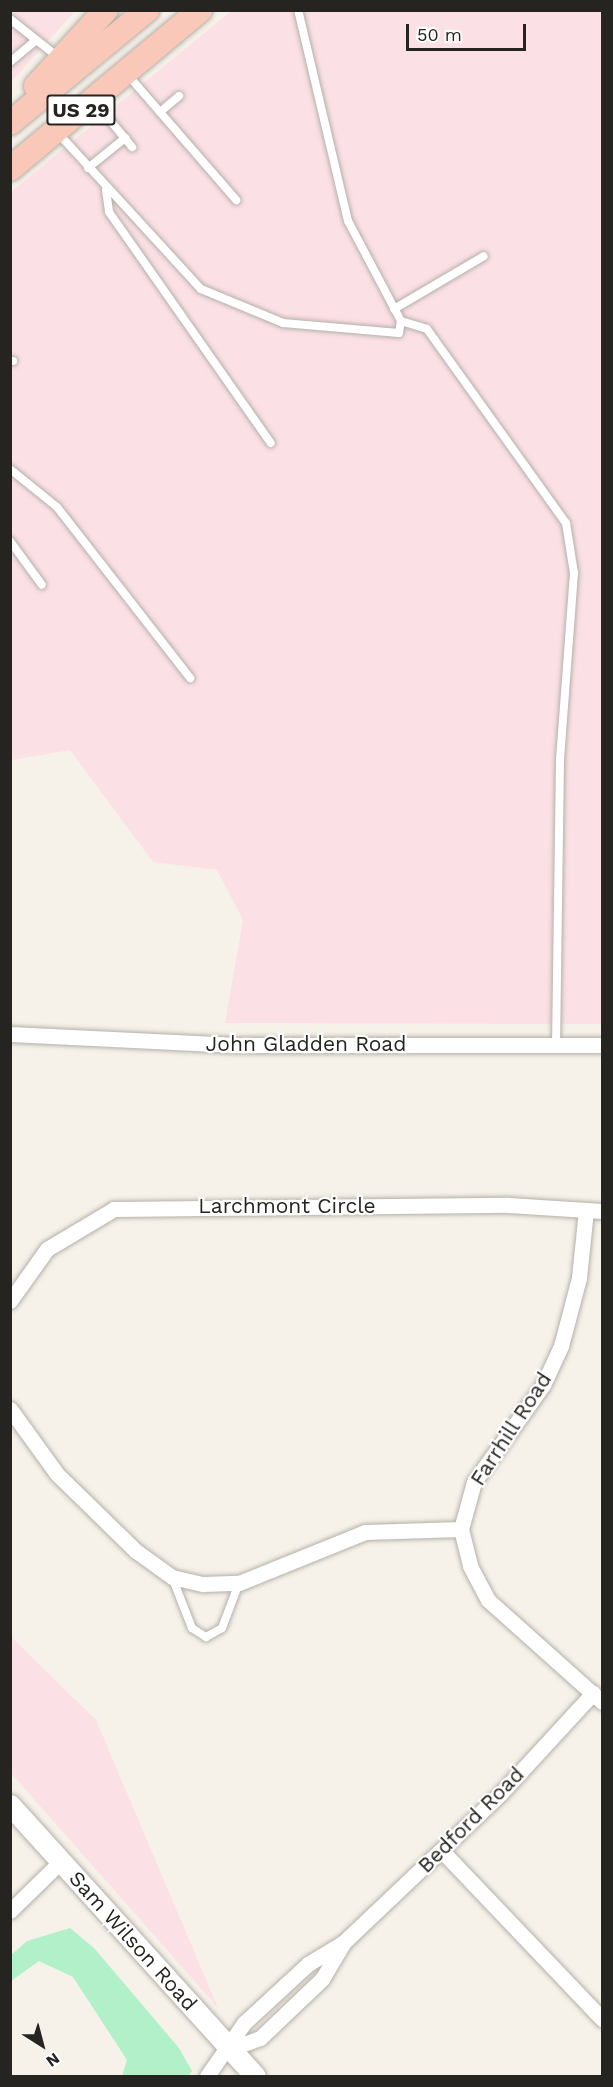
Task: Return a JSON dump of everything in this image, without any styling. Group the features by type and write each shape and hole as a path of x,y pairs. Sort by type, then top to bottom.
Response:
{"main road":[{"path":"10,113 106,10"},
{"name":"US 29","path":"10,123 147,10"},
{"name":"US 29","path":"10,169 200,10"}],"street":[{"name":"John Gladden Road","path":"10,1034 231,1046 603,1045"},
{"name":"Larchmont Circle","path":"11,1297 58,1240 114,1209 509,1205 603,1211"},
{"name":"Farrhill Road","path":"586,1210 579,1278 561,1346 543,1385 474,1482 461,1529 470,1566 488,1600 598,1697"},
{"path":"10,1409 57,1474 136,1551 172,1577 203,1584 239,1583 365,1532 461,1529"},
{"name":"Bedford Road","path":"207,2076 230,2049 244,2023 308,1964 344,1942 443,1852 598,1697"},
{"name":"Sam Wilson Road","path":"10,1805 255,2076"},
{"path":"443,1852 603,2019"},
{"path":"10,1911 61,1861"},
{"name":"Bedford Road","path":"230,2049 260,2038 322,1979 344,1942"}],"lane":[{"path":"56,131 106,190 126,203 201,289 283,323 399,333 401,321 348,221 298,10"},
{"path":"10,19 61,59"},
{"path":"10,62 36,40"},
{"path":"126,72 236,200"},
{"path":"160,112 179,96"},
{"path":"93,100 132,147"},
{"path":"88,168 124,138"},
{"path":"106,190 109,212 271,443"},
{"path":"394,309 484,256"},
{"path":"401,321 427,329 566,523 574,573 560,760 556,1044"},
{"path":"10,469 57,507 190,678"},
{"path":"10,541 42,585"},
{"path":"172,1577 192,1628 206,1637 222,1628 239,1583"}],"shaded area":[{"path":"11,11 75,11 11,82"},
{"path":"231,11 602,11 602,1024 225,1023 243,920 217,870 153,862 70,750 11,760 11,192"},
{"path":"11,1637 96,1720 218,2008 11,1773"}],"green space":[{"path":"70,1928 94,1948 179,2048 192,2071 189,2076 122,2076 127,2060 73,1977 39,1961 11,1981 11,1955 27,1941"}]}
